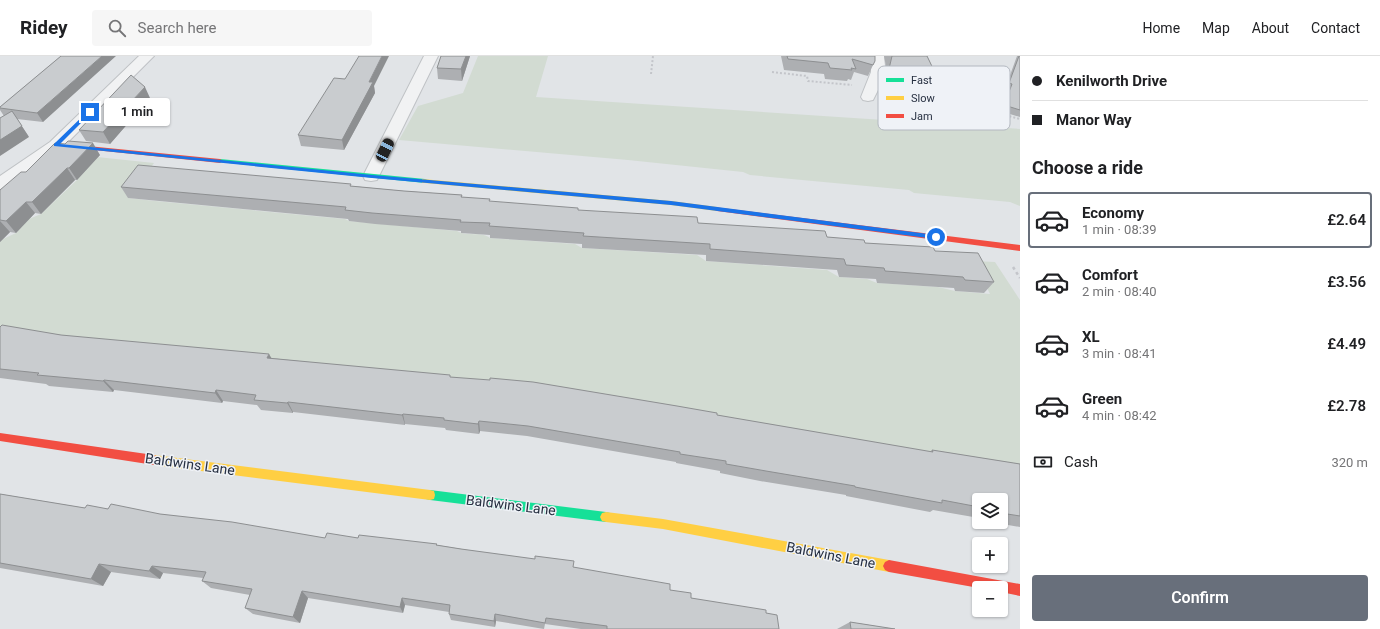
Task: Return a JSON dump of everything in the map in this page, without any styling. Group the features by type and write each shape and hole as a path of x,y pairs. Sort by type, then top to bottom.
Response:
{"street":[{"path":"0,184 56,145 146,56"},
{"path":"372,176 430,56"},
{"path":"877,56 879,66"},
{"path":"878,75 872,89 878,90"},
{"path":"56,145 671,203 1020,248"},
{"name":"Baldwins Lane","path":"0,437 163,461 663,524 1020,590"}],"path":[{"path":"651,74 652,56"},
{"path":"772,72 807,76 808,80 872,89"},
{"path":"1010,116 1020,119"}],"shaded area":[{"path":"478,56 548,56 536,97 878,120 878,130 1020,129 1020,206 1010,202 914,193 909,190 750,175 743,172 628,160 399,140 418,106 463,93"},
{"path":"97,157 154,163 129,198 457,231 465,234 482,235 490,238 575,244 582,248 697,255 706,261 827,270 839,277 867,279 877,283 938,287 955,291 990,294 974,261 995,262 1020,300 1020,477 0,336 0,242 16,233 29,219 41,214 77,180"}],"building":[{"path":"61,56 102,56 37,113 0,108 0,107"},
{"path":"359,56 382,56 369,82 373,82 342,140 298,135 334,78 345,79"},
{"path":"441,56 466,56 461,69 437,68"},
{"path":"787,56 875,56 875,61 873,65 852,59 856,69 851,68 852,70 830,68 828,63 788,59"},
{"path":"892,56 927,56 932,66 890,66"},
{"path":"1020,56 1020,110 1010,107 1010,89 1012,84 1010,83"},
{"path":"131,75 145,87 103,132 79,130"},
{"path":"12,111 22,126 0,140 0,118"},
{"path":"68,141 93,143 69,168 67,168 32,202 26,202 6,221 0,220 0,190 21,172 26,172 55,143 65,144"},
{"path":"138,165 351,184 350,186 404,191 462,195 461,197 490,199 489,201 578,208 578,210 697,217 698,223 825,231 827,237 864,240 865,243 933,247 935,251 978,253 994,282 965,280 963,277 885,271 884,268 846,265 844,259 710,249 710,244 583,236 584,233 489,226 490,223 460,222 461,220 345,210 346,207 121,187"},
{"path":"2,325 61,335 269,354 267,358 450,375 450,377 490,380 490,378 533,382 933,452 932,450 1020,464 1020,516 1008,514 1008,493 972,493 972,506 942,500 942,503 855,486 726,464 726,461 680,454 680,452 528,426 479,421 478,424 444,420 444,418 402,415 288,402 254,400 256,395 216,390 215,393 104,380 37,375 39,373 0,369 0,327"},
{"path":"0,494 85,508 87,505 108,509 111,504 160,514 232,522 325,538 327,533 358,538 359,535 437,544 436,545 535,559 535,556 574,561 573,567 670,584 670,590 691,593 691,598 766,610 766,613 777,615 779,629 607,629 607,626 546,618 545,623 495,614 494,621 449,614 450,605 402,598 400,607 302,591 293,617 245,608 252,589 202,581 206,572 152,566 149,571 99,564 91,579 0,563"},
{"path":"850,622 895,629 851,629"}],"traffic: fast":[{"path":"220,161 425,181"},
{"path":"430,495 606,517"}],"traffic: slow":[{"path":"425,181 671,203 717,209"},
{"path":"154,460 430,495"},
{"path":"606,517 663,524 889,566"}],"traffic: jam":[{"path":"67,146 220,161"},
{"path":"717,209 1020,248"},
{"path":"0,437 154,460"},
{"path":"889,566 1020,590"}],"route":[{"path":"90,112 56,145 671,203 936,237"}]}
